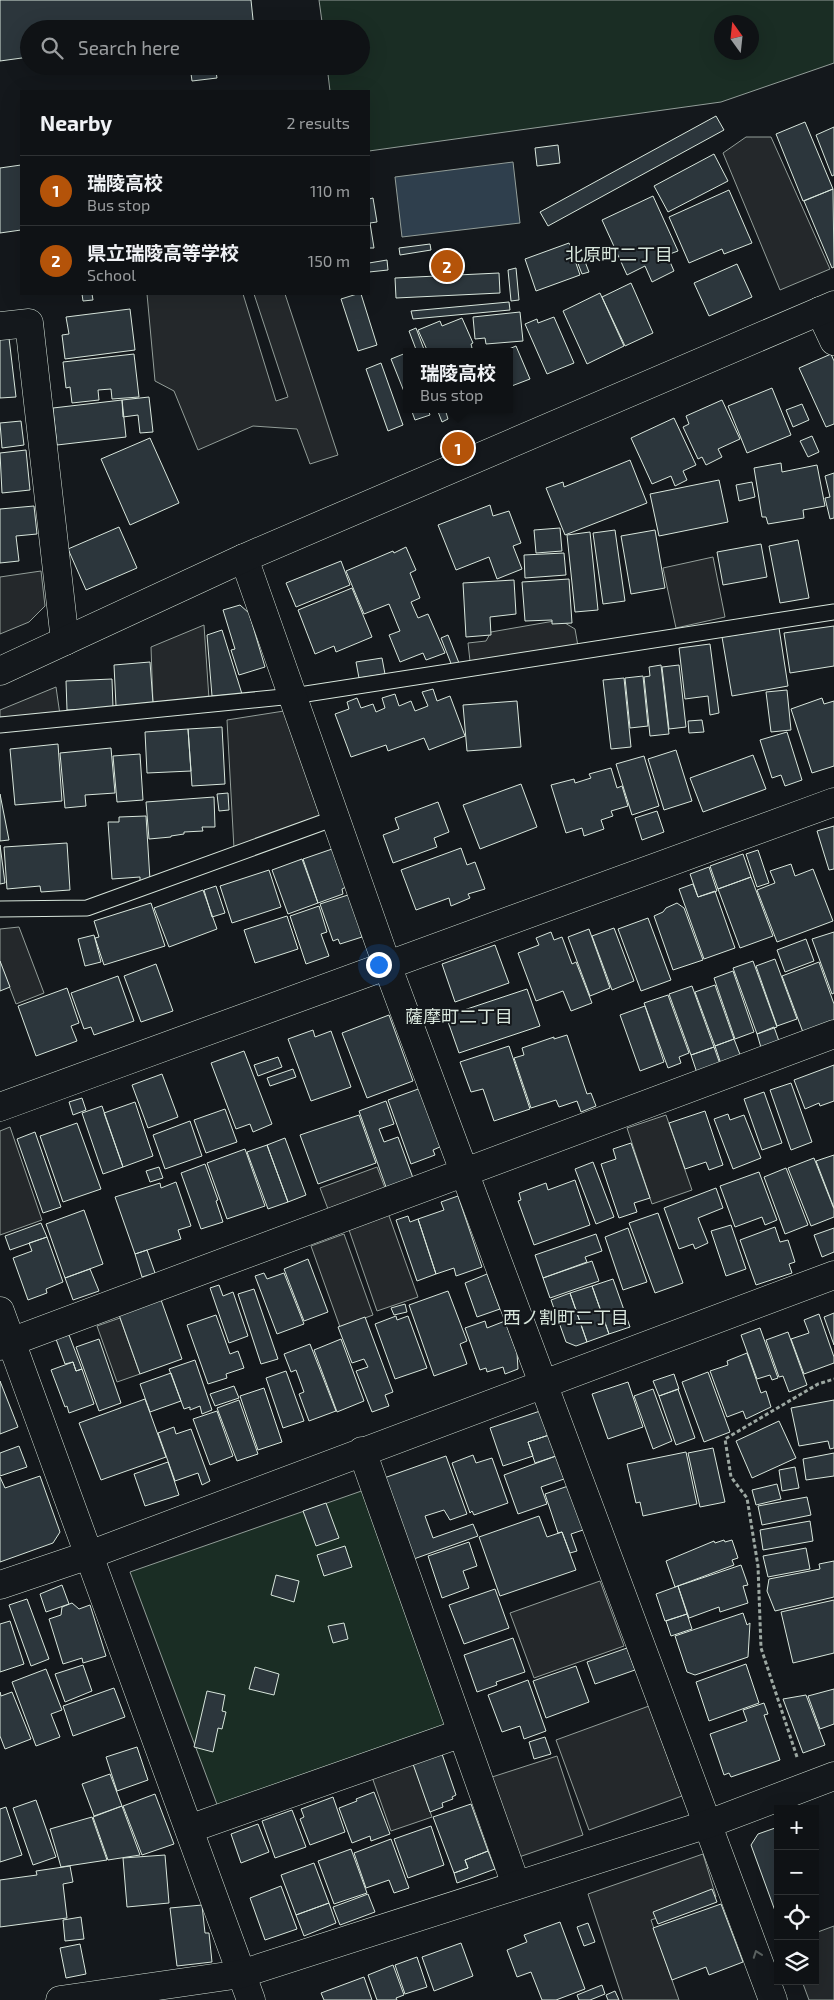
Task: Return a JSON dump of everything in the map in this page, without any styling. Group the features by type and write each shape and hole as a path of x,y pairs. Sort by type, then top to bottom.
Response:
{"street":[{"path":"0,671 244,558 827,308 834,341"},
{"path":"0,326 28,323 65,641"},
{"path":"244,558 387,965 774,2000"},
{"path":"0,1107 834,802"},
{"path":"6,1343 834,1034"},
{"path":"0,1585 89,1554 834,1275"},
{"path":"0,1311 6,1343 89,1554 251,2000"},
{"path":"362,1451 516,1885"},
{"path":"189,1829 462,1733"},
{"path":"60,2000 241,1974 708,1824 834,1776"}],"lane":[{"path":"0,726 293,696 834,612"},
{"path":"0,909 87,908 335,818"}],"path":[{"path":"806,1787 761,1648 758,1566 747,1498 731,1477 725,1439 818,1384 834,1379"}],"green space":[{"path":"319,0 834,0 834,63 721,102 370,151 370,90 330,90 328,75 370,75 370,20 322,20"},
{"path":"370,1488 451,1737 224,1823 130,1572"}],"shaded area":[{"path":"746,137 771,137 830,269 780,290 723,153"},
{"path":"147,295 243,295 276,401 288,397 254,295 285,295 338,455 310,464 297,429 253,426 198,450 174,391 155,381"},
{"path":"713,557 725,617 676,628 663,568"},
{"path":"41,571 45,606 29,622 0,634 0,577"},
{"path":"560,620 575,629 578,646 470,661 468,643 486,641 491,632"},
{"path":"204,625 209,699 153,704 151,647"},
{"path":"56,687 60,715 0,717 0,710"},
{"path":"284,711 321,819 234,849 227,720"},
{"path":"19,927 44,993 16,1004 0,962 0,929"},
{"path":"666,1115 692,1190 652,1204 627,1128"},
{"path":"10,1127 42,1220 0,1235 0,1131"},
{"path":"377,1167 385,1188 328,1209 320,1188"},
{"path":"388,1213 418,1297 377,1311 348,1227"},
{"path":"344,1234 373,1315 340,1327 311,1246"},
{"path":"120,1318 140,1374 117,1382 97,1326"},
{"path":"600,1581 624,1646 534,1678 510,1613"},
{"path":"649,1706 682,1796 589,1830 556,1740"},
{"path":"557,1756 583,1835 516,1858 489,1778"},
{"path":"413,1763 432,1817 391,1831 372,1777"},
{"path":"703,1854 716,1897 651,1920 679,2000 623,2000 588,1894"},
{"path":"834,1926 834,2000 809,2000 803,1985 819,1985 819,1932"}],"water":[{"path":"513,162 520,223 402,237 395,177"}],"building":[{"path":"0,0 251,0 253,20 20,20 20,58 0,61"},
{"path":"191,75 216,75 217,78 192,81"},
{"path":"716,116 724,130 548,226 540,212"},
{"path":"805,122 833,189 803,201 776,134"},
{"path":"834,127 834,175 832,176 816,135"},
{"path":"558,145 560,163 537,166 535,148"},
{"path":"714,154 728,181 668,212 654,186"},
{"path":"20,165 20,230 0,233 0,168"},
{"path":"833,189 834,267 832,268 804,201"},
{"path":"729,190 752,243 724,254 722,249 689,263 669,217"},
{"path":"653,196 678,251 667,255 674,271 652,282 645,266 627,275 602,220"},
{"path":"373,198 377,222 370,223 370,199"},
{"path":"370,223 374,248 370,248"},
{"path":"569,243 580,275 536,291 525,259"},
{"path":"430,244 431,250 400,255 399,248"},
{"path":"584,259 589,272 582,274 577,261"},
{"path":"387,260 388,270 370,272 370,263"},
{"path":"737,264 752,297 709,316 694,283"},
{"path":"516,268 519,300 511,301 508,270"},
{"path":"499,273 500,293 396,298 395,278"},
{"path":"631,283 653,333 625,346 602,297"},
{"path":"600,293 624,346 587,364 563,311"},
{"path":"82,295 92,295 93,300 83,301"},
{"path":"361,295 377,345 358,351 341,299"},
{"path":"509,302 510,310 413,319 411,311"},
{"path":"130,309 135,350 65,359 62,335 69,334 66,317"},
{"path":"520,312 523,341 486,344 485,338 475,339 473,317"},
{"path":"554,317 574,363 547,374 525,324 537,319 538,323"},
{"path":"462,318 473,343 471,344 472,348 426,348 418,330 440,321 442,326"},
{"path":"416,328 424,348 415,348 409,331"},
{"path":"9,338 16,397 0,398 0,339"},
{"path":"516,346 530,379 513,385 513,348 511,348"},
{"path":"134,354 139,397 112,399 111,389 98,390 99,400 72,403 70,387 66,388 63,362"},
{"path":"403,354 403,389 391,359"},
{"path":"831,354 834,361 834,424 826,427 799,368"},
{"path":"381,363 403,425 388,431 366,369"},
{"path":"772,388 791,435 747,453 728,406"},
{"path":"149,397 153,432 140,433 138,415 123,417 122,400"},
{"path":"122,400 126,437 57,445 53,408"},
{"path":"722,400 740,439 718,449 722,457 706,465 702,457 698,459 683,427 689,424 686,416"},
{"path":"802,404 809,420 793,427 786,410"},
{"path":"412,413 429,413 430,415 415,420"},
{"path":"439,413 446,413 448,419 442,422"},
{"path":"674,418 696,465 683,471 687,480 675,486 671,476 652,484 631,438"},
{"path":"21,421 24,445 2,448 0,423"},
{"path":"812,436 819,452 808,457 800,441"},
{"path":"150,438 179,503 130,525 101,459"},
{"path":"26,450 30,490 2,493 0,453"},
{"path":"630,460 647,503 565,535 546,488 563,482 564,487"},
{"path":"781,463 782,472 817,465 825,506 803,510 804,518 768,524 766,517 762,517 754,468"},
{"path":"834,473 834,518 830,519 825,498 830,497 825,476"},
{"path":"719,480 728,522 659,536 650,494"},
{"path":"752,482 755,497 739,501 736,485"},
{"path":"490,505 493,516 509,511 521,543 513,546 522,569 497,579 489,557 456,570 438,525"},
{"path":"34,506 37,534 16,536 19,561 0,563 0,509"},
{"path":"119,527 137,568 86,590 68,549"},
{"path":"560,528 562,551 536,553 534,530"},
{"path":"615,530 625,601 603,604 593,533"},
{"path":"655,530 665,588 631,594 621,536"},
{"path":"590,532 598,610 575,612 567,535"},
{"path":"798,540 809,598 780,603 769,546"},
{"path":"761,544 767,577 723,585 717,552"},
{"path":"406,547 416,570 410,573 420,598 411,602 418,618 428,614 445,653 426,660 423,653 400,662 389,635 400,631 389,604 364,614 346,571"},
{"path":"564,553 566,575 525,578 524,555"},
{"path":"341,561 350,585 296,607 286,583"},
{"path":"569,579 572,623 552,624 552,620 525,621 522,582"},
{"path":"514,580 516,614 490,617 491,635 466,637 463,583"},
{"path":"352,588 372,637 336,652 334,646 315,654 298,610"},
{"path":"240,605 249,613 265,667 239,675 231,650 235,649 223,610"},
{"path":"834,626 834,666 790,673 784,633"},
{"path":"779,628 788,686 732,696 722,637"},
{"path":"222,630 242,694 212,696 207,635"},
{"path":"448,635 459,663 452,666 441,638"},
{"path":"710,644 719,713 710,715 708,696 685,699 679,648"},
{"path":"382,658 385,674 359,678 356,662"},
{"path":"150,662 153,703 116,706 114,665"},
{"path":"661,665 669,734 650,736 644,677 650,676 649,667"},
{"path":"679,665 686,727 669,729 662,667"},
{"path":"643,676 648,726 630,728 625,678"},
{"path":"624,678 631,747 611,749 603,680"},
{"path":"112,679 113,708 67,710 66,681"},
{"path":"433,689 437,701 450,696 465,736 429,750 424,738 388,751 386,745 351,757 335,714 349,709 347,702 357,698 361,708 373,704 376,712 385,708 382,698 395,694 399,706 411,701 415,711 428,706 422,692"},
{"path":"787,690 791,730 771,732 766,692"},
{"path":"822,698 824,704 834,701 834,766 812,773 791,709"},
{"path":"517,701 521,747 467,751 463,705"},
{"path":"702,720 704,732 689,733 688,721"},
{"path":"222,727 225,784 192,786 188,729"},
{"path":"188,729 191,771 147,773 145,732"},
{"path":"787,732 802,780 785,786 781,775 772,778 760,740"},
{"path":"58,744 62,801 15,805 10,749"},
{"path":"111,748 115,793 85,795 86,806 65,808 60,753"},
{"path":"676,750 692,801 664,810 648,759"},
{"path":"140,754 143,800 117,802 113,756"},
{"path":"753,755 766,789 703,812 690,778"},
{"path":"644,756 659,806 632,815 616,764"},
{"path":"611,768 617,788 622,786 628,806 611,811 613,816 601,820 604,829 584,836 582,828 566,833 551,785 574,779 575,783 591,778 589,774"},
{"path":"521,784 537,827 480,849 463,805"},
{"path":"228,793 229,810 219,811 217,794"},
{"path":"0,794 9,840 0,841"},
{"path":"214,797 215,827 202,827 203,831 184,832 184,834 171,837 149,839 146,802"},
{"path":"438,802 449,832 434,838 437,847 393,863 383,835 399,829 395,818"},
{"path":"657,811 664,832 642,840 635,818"},
{"path":"146,816 150,880 140,882 140,877 112,879 108,822 119,822 119,817"},
{"path":"834,826 834,869 829,870 817,831"},
{"path":"67,843 70,890 41,892 40,886 7,889 4,847"},
{"path":"0,845 5,883 0,884"},
{"path":"335,848 348,886 342,889 343,894 318,903 303,859"},
{"path":"461,848 467,865 475,862 485,889 468,894 470,898 451,906 449,898 416,910 401,870"},
{"path":"758,850 769,883 757,887 746,854"},
{"path":"743,854 751,877 718,889 710,866"},
{"path":"302,859 318,903 288,914 272,870"},
{"path":"791,864 795,876 813,869 833,921 777,942 757,890 775,883 770,871"},
{"path":"709,867 717,891 698,897 690,874"},
{"path":"269,870 281,907 232,923 220,886"},
{"path":"751,877 773,936 740,948 718,889"},
{"path":"693,884 698,897 715,891 735,948 704,959 679,889"},
{"path":"216,886 225,913 212,917 204,890"},
{"path":"203,890 217,929 169,947 154,908"},
{"path":"351,894 364,930 360,931 362,937 340,944 338,939 333,941 320,904"},
{"path":"151,903 165,946 104,965 95,938 99,937 94,921"},
{"path":"677,903 684,908 703,960 673,970 654,916"},
{"path":"319,906 327,932 321,934 329,956 306,964 290,916"},
{"path":"287,916 298,949 255,963 244,930"},
{"path":"648,918 671,980 641,991 618,929"},
{"path":"614,928 634,981 612,990 592,936"},
{"path":"589,929 610,988 590,996 568,937"},
{"path":"551,932 554,940 562,937 572,964 576,962 592,1003 571,1011 563,991 536,1001 518,953 539,945 536,938"},
{"path":"834,932 834,993 832,994 812,939"},
{"path":"94,935 101,962 85,966 78,939"},
{"path":"806,939 814,961 785,972 777,950"},
{"path":"495,945 509,983 455,1002 442,964"},
{"path":"775,959 797,1019 777,1026 756,966"},
{"path":"0,961 10,987 0,991"},
{"path":"753,961 777,1027 757,1034 733,968"},
{"path":"819,962 834,1004 834,1024 804,1035 782,976"},
{"path":"156,964 173,1011 141,1022 124,976"},
{"path":"733,971 754,1032 735,1039 714,978"},
{"path":"118,976 134,1021 94,1035 91,1027 84,1029 71,993"},
{"path":"715,985 734,1039 715,1046 695,992"},
{"path":"692,986 714,1047 691,1055 669,994"},
{"path":"67,988 79,1023 71,1026 77,1041 36,1056 18,1006"},
{"path":"527,989 540,1026 459,1053 446,1016"},
{"path":"668,995 689,1053 679,1057 681,1063 668,1068 644,1003"},
{"path":"645,1006 664,1062 640,1071 620,1015"},
{"path":"389,1015 413,1081 367,1098 342,1033"},
{"path":"774,1027 780,1044 762,1051 757,1034"},
{"path":"313,1030 315,1037 331,1031 351,1087 311,1101 288,1039"},
{"path":"567,1035 587,1094 591,1093 596,1106 581,1112 577,1101 559,1107 556,1100 531,1108 514,1058 524,1055 522,1048 554,1037 554,1039"},
{"path":"734,1039 741,1057 721,1064 715,1046"},
{"path":"509,1046 530,1109 494,1121 483,1089 471,1092 460,1062"},
{"path":"714,1047 720,1064 697,1073 691,1055"},
{"path":"244,1051 272,1124 253,1132 250,1124 236,1129 211,1063"},
{"path":"278,1057 282,1067 258,1076 254,1065"},
{"path":"834,1065 834,1101 820,1106 819,1103 805,1109 794,1080"},
{"path":"293,1069 296,1077 270,1086 267,1078"},
{"path":"162,1074 178,1117 148,1128 132,1085"},
{"path":"791,1083 812,1142 791,1150 770,1090"},
{"path":"421,1088 442,1146 433,1150 435,1155 411,1164 388,1100"},
{"path":"764,1092 782,1143 762,1150 744,1099"},
{"path":"82,1098 86,1110 73,1115 69,1102"},
{"path":"386,1101 394,1124 379,1129 384,1142 398,1137 413,1178 386,1187 359,1111"},
{"path":"135,1102 153,1156 123,1167 104,1113"},
{"path":"102,1106 123,1167 103,1174 82,1113"},
{"path":"225,1109 237,1142 206,1153 194,1120"},
{"path":"705,1111 723,1165 709,1170 706,1162 685,1169 669,1123"},
{"path":"728,1114 730,1120 744,1115 761,1158 733,1169 714,1119"},
{"path":"359,1115 376,1163 318,1184 300,1135"},
{"path":"190,1121 202,1156 165,1169 153,1135"},
{"path":"77,1123 101,1189 63,1202 40,1136"},
{"path":"35,1132 61,1207 43,1213 17,1139"},
{"path":"285,1138 306,1195 288,1202 267,1145"},
{"path":"631,1143 650,1198 634,1203 637,1212 619,1218 601,1164 616,1159 613,1149"},
{"path":"267,1145 288,1202 268,1209 247,1152"},
{"path":"245,1149 265,1206 227,1219 207,1163"},
{"path":"834,1155 834,1208 816,1161"},
{"path":"814,1158 834,1209 834,1217 811,1226 788,1168"},
{"path":"593,1162 614,1217 596,1224 575,1169"},
{"path":"205,1164 218,1200 216,1201 223,1222 201,1229 181,1173"},
{"path":"159,1167 163,1178 150,1182 146,1171"},
{"path":"786,1168 808,1225 785,1234 764,1177"},
{"path":"759,1172 777,1220 765,1225 762,1217 735,1227 720,1186"},
{"path":"575,1180 590,1225 534,1245 518,1201 521,1200 519,1193 546,1183 548,1190"},
{"path":"176,1182 191,1226 178,1230 181,1239 135,1254 115,1197 160,1183 161,1188"},
{"path":"716,1188 723,1208 698,1218 708,1243 695,1249 693,1244 679,1249 664,1208"},
{"path":"458,1196 482,1267 456,1276 454,1268 436,1274 418,1219 444,1210 441,1202"},
{"path":"84,1210 103,1264 65,1278 46,1224"},
{"path":"658,1213 683,1283 655,1293 629,1223"},
{"path":"408,1216 410,1222 418,1219 436,1274 417,1281 396,1220"},
{"path":"41,1223 47,1237 10,1250 5,1236"},
{"path":"731,1225 746,1269 726,1276 711,1231"},
{"path":"775,1227 780,1242 788,1240 795,1262 789,1264 792,1273 756,1285 740,1240"},
{"path":"628,1228 647,1282 623,1290 605,1237"},
{"path":"834,1228 834,1252 822,1257 814,1235"},
{"path":"596,1234 602,1251 585,1257 587,1262 543,1278 535,1255"},
{"path":"47,1237 63,1282 46,1289 47,1293 28,1300 13,1258 32,1251 29,1243"},
{"path":"147,1250 155,1273 142,1277 135,1254"},
{"path":"308,1259 328,1312 304,1321 284,1269"},
{"path":"592,1261 599,1281 550,1298 543,1278"},
{"path":"90,1269 99,1291 73,1300 65,1278"},
{"path":"264,1273 267,1279 284,1273 304,1324 277,1334 255,1276"},
{"path":"487,1274 500,1309 477,1317 465,1283"},
{"path":"613,1279 630,1327 609,1334 592,1286"},
{"path":"219,1285 223,1296 233,1292 248,1336 229,1343 210,1288"},
{"path":"592,1286 609,1334 587,1342 570,1293"},
{"path":"254,1289 278,1359 261,1364 238,1294"},
{"path":"448,1291 467,1341 460,1344 467,1364 434,1376 409,1305"},
{"path":"570,1293 587,1342 576,1346 566,1342 551,1300"},
{"path":"160,1297 182,1359 140,1374 118,1312"},
{"path":"405,1304 407,1312 394,1315 391,1308"},
{"path":"834,1313 834,1345 824,1317"},
{"path":"819,1314 834,1357 834,1363 804,1374 791,1339 809,1333 804,1320"},
{"path":"216,1315 230,1354 238,1351 244,1368 226,1374 227,1378 208,1384 187,1325"},
{"path":"396,1316 397,1320 408,1316 427,1368 395,1379 375,1324"},
{"path":"365,1317 393,1392 385,1395 389,1406 372,1412 356,1371 368,1367 364,1359 352,1363 338,1327"},
{"path":"485,1321 487,1328 505,1321 517,1353 518,1369 505,1374 503,1367 487,1372 486,1368 480,1370 465,1328"},
{"path":"760,1328 778,1378 772,1380 770,1375 757,1379 741,1335"},
{"path":"788,1332 807,1385 789,1392 783,1376 779,1377 766,1340"},
{"path":"69,1335 82,1369 76,1371 73,1362 65,1364 56,1339"},
{"path":"99,1339 121,1403 99,1411 76,1347"},
{"path":"341,1339 364,1401 337,1412 314,1350"},
{"path":"310,1344 336,1411 309,1421 299,1394 304,1392 296,1370 291,1372 284,1354"},
{"path":"747,1353 761,1393 766,1391 771,1407 746,1419 743,1411 727,1417 710,1371 728,1365 727,1361"},
{"path":"195,1360 212,1410 202,1414 200,1406 190,1410 190,1407 184,1409 169,1369"},
{"path":"73,1362 76,1371 82,1369 94,1404 69,1413 51,1370"},
{"path":"286,1371 304,1421 283,1428 266,1378"},
{"path":"708,1372 730,1432 704,1442 682,1382"},
{"path":"171,1373 181,1401 150,1412 140,1384"},
{"path":"674,1374 679,1389 659,1396 653,1381"},
{"path":"0,1381 18,1427 0,1434"},
{"path":"628,1382 643,1427 608,1439 592,1394"},
{"path":"234,1386 239,1398 215,1406 210,1394"},
{"path":"264,1388 282,1442 258,1450 240,1396"},
{"path":"653,1389 672,1441 653,1449 634,1396"},
{"path":"678,1389 695,1438 676,1445 659,1396"},
{"path":"145,1399 166,1457 101,1480 79,1423"},
{"path":"239,1400 258,1454 237,1461 217,1408"},
{"path":"834,1400 834,1448 830,1449 828,1441 799,1446 791,1408"},
{"path":"543,1410 552,1434 528,1442 533,1456 503,1466 490,1428"},
{"path":"217,1411 233,1456 210,1465 193,1419"},
{"path":"779,1421 796,1458 752,1478 736,1441"},
{"path":"174,1427 176,1434 191,1429 210,1481 202,1485 198,1473 175,1481 158,1433"},
{"path":"552,1434 559,1455 535,1463 528,1442"},
{"path":"19,1446 27,1467 0,1476 0,1453"},
{"path":"713,1448 725,1502 700,1507 688,1453"},
{"path":"686,1452 697,1504 643,1516 640,1502 636,1503 627,1464"},
{"path":"834,1453 834,1476 806,1480 803,1459"},
{"path":"473,1455 476,1463 492,1458 508,1503 474,1515 472,1511 470,1513 452,1463"},
{"path":"446,1456 467,1514 450,1520 444,1510 425,1516 433,1538 473,1524 478,1536 411,1560 384,1478"},
{"path":"556,1456 564,1479 541,1487 547,1504 518,1514 504,1475"},
{"path":"168,1462 179,1495 145,1506 134,1474"},
{"path":"795,1467 799,1488 782,1491 779,1470"},
{"path":"40,1476 60,1532 53,1543 0,1562 0,1477 5,1488"},
{"path":"777,1484 781,1499 756,1505 752,1490"},
{"path":"571,1485 586,1529 571,1534 577,1551 570,1553 562,1532 558,1533 545,1494"},
{"path":"807,1497 811,1515 762,1525 758,1506"},
{"path":"326,1503 339,1538 316,1546 303,1511"},
{"path":"539,1516 547,1537 562,1532 576,1570 500,1596 479,1537"},
{"path":"810,1521 813,1541 763,1550 760,1530"},
{"path":"724,1540 725,1542 732,1540 738,1558 732,1560 734,1565 675,1587 666,1561 714,1541 715,1543"},
{"path":"469,1542 477,1566 463,1571 469,1588 442,1598 428,1556"},
{"path":"345,1546 352,1567 324,1576 317,1555"},
{"path":"806,1548 810,1569 768,1577 763,1556"},
{"path":"834,1561 834,1597 775,1611 767,1591 769,1579 820,1569 819,1564"},
{"path":"741,1565 748,1585 743,1586 748,1603 720,1612 719,1607 689,1618 678,1586"},
{"path":"276,1575 299,1581 294,1602 271,1595"},
{"path":"62,1585 69,1604 46,1612 40,1594"},
{"path":"678,1586 687,1614 665,1621 656,1594"},
{"path":"495,1589 509,1628 464,1644 449,1605"},
{"path":"27,1599 49,1659 31,1666 9,1605"},
{"path":"834,1600 834,1653 793,1663 781,1612"},
{"path":"72,1603 79,1609 90,1605 106,1656 83,1663 82,1658 63,1664 49,1619 61,1615 62,1607"},
{"path":"743,1613 747,1625 750,1623 748,1657 695,1675 687,1672 675,1636"},
{"path":"687,1614 692,1629 671,1636 666,1621"},
{"path":"10,1621 24,1664 0,1672 0,1624"},
{"path":"344,1623 348,1639 333,1643 328,1626"},
{"path":"513,1638 525,1672 496,1682 497,1685 477,1692 464,1655"},
{"path":"627,1648 635,1670 595,1684 587,1662"},
{"path":"746,1664 759,1703 709,1721 696,1682"},
{"path":"83,1665 92,1691 65,1702 55,1674"},
{"path":"576,1666 589,1702 546,1718 533,1681"},
{"path":"255,1667 279,1674 274,1695 249,1689"},
{"path":"46,1669 62,1710 51,1714 60,1737 36,1746 12,1682"},
{"path":"528,1680 546,1731 524,1739 520,1726 502,1732 488,1695"},
{"path":"114,1688 125,1717 73,1736 63,1706"},
{"path":"834,1689 834,1724 820,1729 808,1696"},
{"path":"207,1691 225,1695 222,1711 226,1712 222,1729 218,1728 213,1752 194,1747"},
{"path":"0,1692 1,1696 12,1692 31,1739 5,1749 0,1736"},
{"path":"806,1695 825,1745 803,1753 783,1699"},
{"path":"764,1703 768,1714 764,1715 780,1760 731,1777 729,1773 724,1775 710,1734 747,1721 743,1710"},
{"path":"545,1737 551,1754 534,1759 529,1742"},
{"path":"137,1747 148,1780 117,1791 106,1757"},
{"path":"442,1754 456,1795 452,1797 453,1799 442,1803 443,1807 430,1812 413,1764"},
{"path":"110,1774 122,1806 94,1816 82,1784"},
{"path":"374,1792 390,1834 371,1841 370,1836 352,1843 339,1808"},
{"path":"155,1794 174,1844 142,1855 123,1806"},
{"path":"333,1797 345,1832 310,1845 300,1819 304,1817 301,1809"},
{"path":"36,1800 56,1857 33,1865 13,1808"},
{"path":"471,1804 488,1851 465,1860 468,1868 454,1873 433,1817"},
{"path":"122,1806 140,1855 108,1860 93,1817"},
{"path":"6,1807 22,1855 0,1862 0,1809"},
{"path":"292,1810 306,1847 275,1858 262,1821"},
{"path":"92,1817 107,1860 61,1867 50,1829"},
{"path":"258,1824 269,1852 241,1863 231,1834"},
{"path":"431,1826 444,1865 408,1878 394,1839"},
{"path":"774,1828 774,1908 751,1845 758,1834"},
{"path":"391,1839 409,1888 394,1893 389,1880 366,1888 354,1853"},
{"path":"351,1849 367,1893 334,1904 318,1861"},
{"path":"488,1851 495,1869 457,1883 454,1873 468,1868 465,1860"},
{"path":"165,1855 169,1903 127,1907 123,1858"},
{"path":"314,1863 329,1903 296,1915 281,1875"},
{"path":"70,1866 73,1882 63,1884 67,1918 0,1927 0,1880 37,1875 36,1871"},
{"path":"281,1886 297,1929 265,1940 250,1898"},
{"path":"712,1889 717,1902 658,1924 653,1912"},
{"path":"368,1894 375,1912 340,1925 333,1907"},
{"path":"329,1903 336,1923 304,1936 296,1915"},
{"path":"721,1904 743,1962 709,1975 706,1967 672,1980 653,1928"},
{"path":"202,1905 205,1933 209,1933 212,1962 177,1966 170,1908"},
{"path":"81,1917 84,1939 65,1941 63,1920"},
{"path":"560,1922 585,1989 556,2000 542,2000 531,1972 517,1977 507,1950 527,1942 524,1935"},
{"path":"588,1923 595,1942 584,1946 577,1927"},
{"path":"461,1943 473,1976 434,1991 422,1957"},
{"path":"80,1944 86,1974 66,1978 60,1948"},
{"path":"417,1957 427,1987 405,1994 395,1965"},
{"path":"393,1965 404,1995 396,1998 397,2000 377,2000 368,1975"},
{"path":"364,1977 372,2000 324,2000 321,1993"},
{"path":"602,1985 605,1994 590,2000 579,2000 577,1995"},
{"path":"615,1991 619,2000 608,2000 606,1995"}],"place":[{"name":"県立瑞陵高等学校","path":"447,266"},
{"name":"瑞陵高校","path":"458,448"}],"district":[{"name":"北原町二丁目","path":"619,255"},
{"name":"薩摩町二丁目","path":"459,1017"},
{"name":"西ノ割町二丁目","path":"566,1318"}]}
